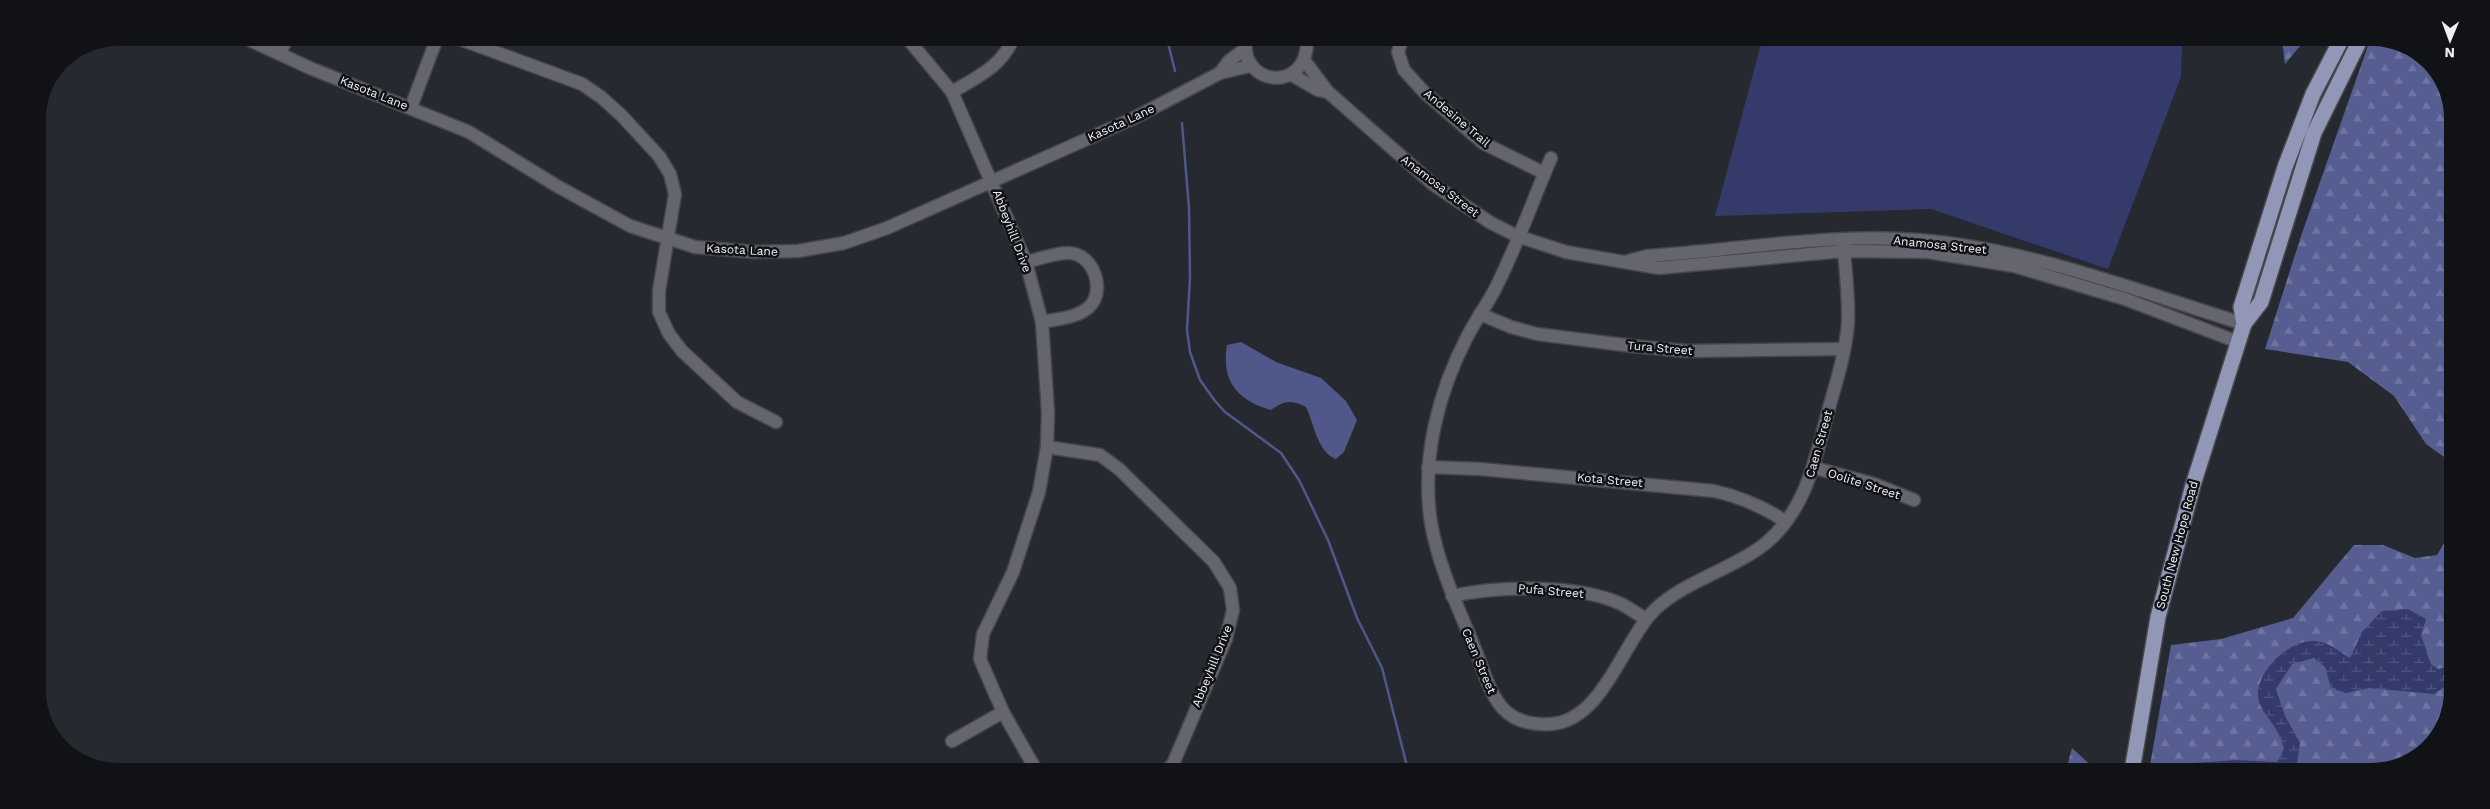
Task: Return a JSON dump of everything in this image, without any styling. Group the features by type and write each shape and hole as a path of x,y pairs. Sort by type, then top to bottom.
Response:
{"main road":[{"name":"South New Hope Road","path":"2244,324 2241,307 2285,167 2313,94 2338,46"},
{"name":"South New Hope Road","path":"2133,763 2158,617 2193,485 2244,324 2261,302 2314,133 2357,46"}],"street":[{"name":"Kasota Lane","path":"263,46 469,132 557,186 630,226 668,240 722,251 798,252 844,243 887,228 1132,119 1220,73 1250,66 1246,46"},
{"path":"279,53 283,46"},
{"path":"411,108 434,46"},
{"path":"479,46 582,84 601,97 622,116 659,156 670,174 675,194 660,291 659,312 669,334 682,351 737,402 776,422"},
{"name":"Abbeyhill Drive","path":"914,46 952,92 1026,262 1042,322 1047,377 1047,447 1039,492 1013,572 983,634 980,659 1003,712 1032,763"},
{"path":"952,92 992,69 1010,46"},
{"name":"Kasota Lane","path":"1220,73 1244,46"},
{"path":"1250,66 1262,74 1273,77 1292,75 1298,71 1304,60 1306,46"},
{"name":"Andesine Trail","path":"1400,46 1398,52 1404,70 1424,92 1484,143 1544,173"},
{"name":"Anamosa Street","path":"1304,60 1328,92 1434,185 1477,214 1518,236 1566,252 1628,261 1659,268 1843,246 1918,240 1993,250 2067,269 2244,324"},
{"name":"Anamosa Street","path":"1292,75 1318,90 1328,92"},
{"name":"Caen Street","path":"1551,158 1495,290 1480,314 1450,372 1439,407 1428,467 1431,522 1452,596 1490,692 1503,711 1516,719 1535,724 1554,724 1568,720 1585,709 1600,692 1646,618 1665,601 1766,542 1802,496 1814,468 1844,349 1848,321 1843,246"},
{"name":"Anamosa Street","path":"1843,246 1928,252 2014,266 2125,299 2238,342"},
{"path":"1026,262 1070,253 1084,258 1092,268 1097,282 1095,296 1090,306 1077,314 1042,322"},
{"name":"Tura Street","path":"1480,314 1511,327 1537,334 1622,345 1686,351 1844,349"},
{"name":"Abbeyhill Drive","path":"1047,447 1100,455 1119,469 1214,562 1230,588 1233,610 1226,638 1173,763"},
{"name":"Kota Street","path":"1428,467 1490,470 1714,491 1758,505 1784,521"},
{"name":"Oolite Street","path":"1814,468 1874,484 1914,500"},
{"name":"Pufa Street","path":"1452,596 1509,588 1586,594 1619,603 1646,618"},
{"path":"952,741 1003,712"}],"green space":[{"path":"1760,46 2182,46 2181,77 2108,269 1931,209 1715,216"},
{"path":"2283,46 2300,46 2285,64"},
{"path":"2368,46 2400,52 2416,61 2434,82 2444,113 2444,457 2426,444 2394,396 2348,362 2265,349 2301,236"},
{"path":"2444,543 2444,691 2438,719 2432,731 2416,748 2395,759 2372,763 2150,763 2171,645 2221,639 2293,618 2354,545 2383,545 2415,558 2437,555"},
{"path":"2408,609 2426,619 2421,635 2431,664 2438,669 2444,668 2444,687 2434,694 2369,688 2346,693 2331,688 2325,667 2314,658 2292,664 2276,689 2285,716 2300,743 2297,763 2194,763 2236,760 2277,762 2284,749 2278,733 2260,704 2258,694 2259,685 2269,667 2285,651 2303,642 2312,641 2323,642 2350,658 2362,632 2382,611"},
{"path":"2072,748 2088,763 2068,763"}],"shaded area":[{"path":"1241,342 1276,362 1321,378 1346,401 1357,420 1344,452 1336,459 1324,450 1320,444 1306,407 1288,402 1280,404 1271,410 1249,401 1234,387 1229,379 1227,369 1227,345"}],"waterway":[{"path":"1169,46 1175,71"},
{"path":"1182,123 1189,208 1190,277 1187,330 1190,352 1200,380 1215,401 1225,412 1281,453 1299,480 1328,540 1357,618 1382,668 1406,763"}]}
